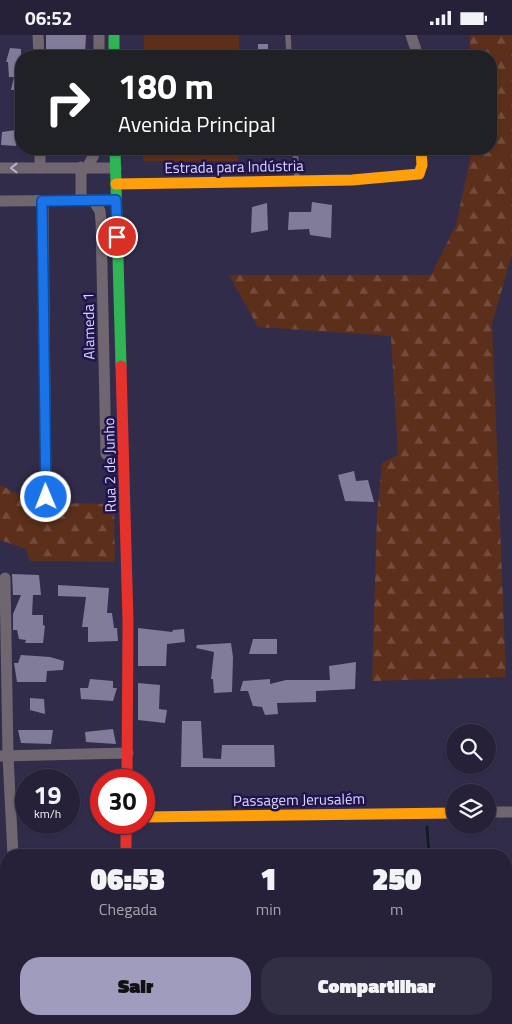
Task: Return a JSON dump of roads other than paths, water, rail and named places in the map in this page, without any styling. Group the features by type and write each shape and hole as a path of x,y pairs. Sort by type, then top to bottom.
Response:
{"street":[{"path":"38,35 39,50"},
{"path":"99,35 99,50"},
{"path":"114,35 114,50"},
{"path":"411,35 416,50"},
{"path":"40,155 40,169"},
{"path":"87,200 84,168 93,155"},
{"name":"Rua 2 de Junho","path":"115,155 125,433 127,769"},
{"name":"Estrada para Indústria","path":"116,184 352,181 419,174 422,165 422,155"},
{"path":"0,168 116,169"},
{"name":"Alameda 1","path":"87,200 100,211 102,221 106,453"},
{"path":"0,201 116,200"},
{"path":"42,201 46,497"},
{"path":"5,578 4,756 12,849"},
{"path":"4,756 128,753"},
{"path":"496,812 512,812"},
{"name":"Passagem Jerusalém","path":"155,817 446,813"},
{"path":"126,834 126,849"}],"lane":[{"path":"288,35 289,50"},
{"path":"295,155 297,181"}],"waterway":[{"path":"427,827 429,849"}]}
